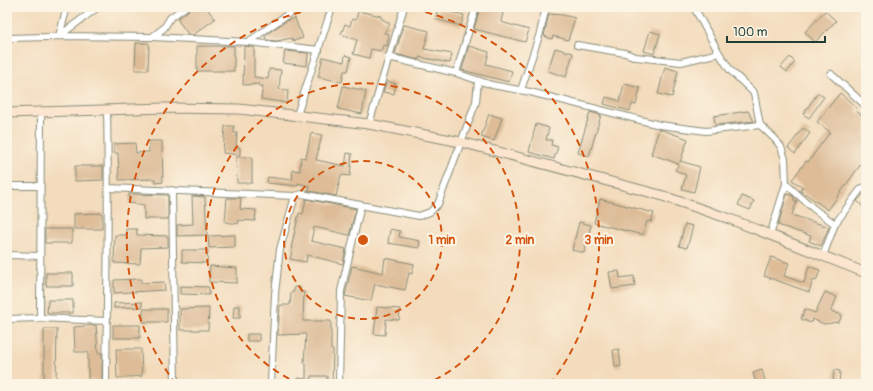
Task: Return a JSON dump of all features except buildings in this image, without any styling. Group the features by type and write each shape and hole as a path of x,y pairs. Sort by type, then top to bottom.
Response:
{"main road":[{"path":"7,113 41,111 239,109 369,124 461,142 660,195 723,216 866,273"}],"street":[{"path":"59,36 67,7"},
{"path":"59,36 98,7"},
{"path":"152,37 164,28 170,18 184,7"},
{"path":"248,42 298,7"},
{"path":"297,115 332,7"},
{"path":"369,124 404,7"},
{"path":"456,73 476,7"},
{"path":"522,90 540,33 546,7"},
{"path":"692,7 696,11 730,70 754,93 760,125 781,147 785,159 786,184 770,235"},
{"path":"7,38 59,36 152,37 248,42 319,50"},
{"path":"577,45 625,53 636,57 681,62 719,53"},
{"path":"388,57 456,73 492,85 522,90 660,124 706,131 760,125"},
{"path":"831,74 866,106"},
{"path":"108,188 295,196 302,194 420,216 430,212 438,204 476,102 478,81"},
{"path":"106,384 108,188 107,110"},
{"path":"40,318 41,111"},
{"path":"786,184 814,209 835,224"},
{"path":"7,186 40,186"},
{"path":"823,256 835,224 860,190 866,186"},
{"path":"172,190 175,384"},
{"path":"271,384 274,294 280,249 295,196"},
{"path":"339,384 341,291 361,205"},
{"path":"7,255 40,256"},
{"path":"7,319 40,318 106,321"}]}
